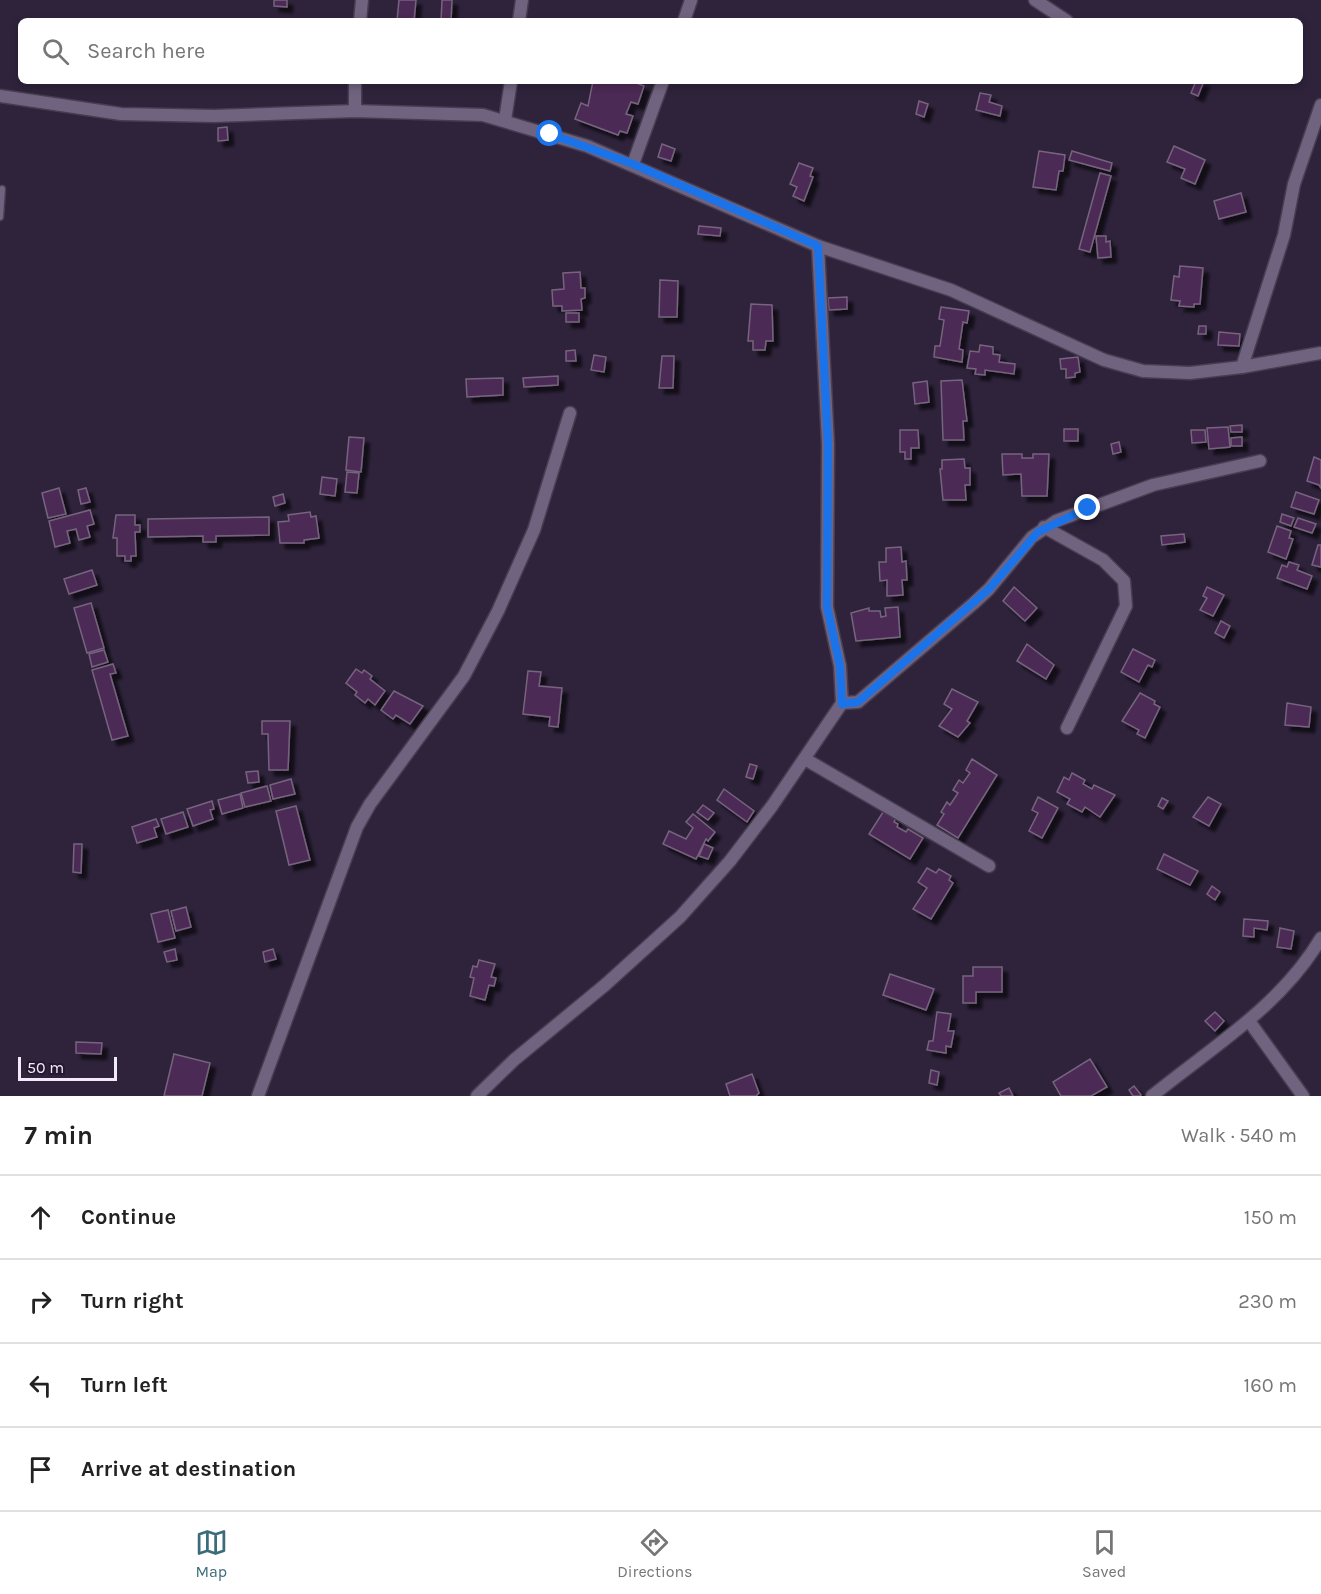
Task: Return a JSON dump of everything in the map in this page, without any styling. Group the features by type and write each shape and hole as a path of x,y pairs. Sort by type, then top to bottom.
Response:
{"street":[{"path":"360,18 362,0"},
{"path":"519,18 522,0"},
{"path":"685,18 691,0"},
{"path":"1035,0 1062,18"},
{"path":"355,84 355,111"},
{"path":"505,120 511,84"},
{"path":"633,164 662,84"},
{"path":"0,96 121,114 214,116 355,111 483,115 587,146 633,164 818,246 951,290 1104,360 1143,371 1190,373 1242,367 1321,352"},
{"path":"1242,367 1284,235 1294,184 1321,105"},
{"path":"477,1096 514,1060 605,985 680,917 730,861 805,759 842,704 840,666 827,607 828,444 818,246"},
{"path":"258,1096 357,827 370,804 464,676 476,655 534,530 570,412"},
{"path":"842,704 858,702 974,603 989,589 1022,548 1044,527 1153,486 1260,461"},
{"path":"1044,527 1103,560 1124,581 1126,606 1067,728"},
{"path":"805,759 989,866"},
{"path":"1152,1096 1249,1021 1289,983 1321,938"},
{"path":"1249,1021 1303,1096"}],"lane":[{"path":"0,217 2,189"}],"building":[{"path":"274,0 287,0 287,7 274,6"},
{"path":"399,0 416,0 414,18 397,18"},
{"path":"442,0 452,0 451,18 441,18"},
{"path":"592,84 644,86 638,104 631,102 626,114 633,116 627,133 620,131 618,135 575,119 581,103 588,106"},
{"path":"1195,84 1203,84 1198,96 1191,93"},
{"path":"980,93 991,95 989,102 1002,106 1000,116 976,110"},
{"path":"919,101 928,104 924,117 916,114"},
{"path":"227,127 228,140 218,141 218,128"},
{"path":"662,144 675,149 671,161 658,157"},
{"path":"1174,146 1205,160 1195,184 1181,178 1185,169 1167,162"},
{"path":"1039,151 1065,155 1063,171 1059,171 1056,190 1033,187"},
{"path":"1072,151 1112,163 1110,171 1069,160"},
{"path":"799,163 813,168 810,176 813,177 804,201 793,196 797,187 790,184"},
{"path":"1100,173 1111,176 1090,252 1079,249"},
{"path":"1241,193 1246,212 1219,219 1214,201"},
{"path":"699,226 721,228 720,236 698,234"},
{"path":"1096,236 1106,236 1106,242 1110,241 1111,257 1098,258"},
{"path":"1180,266 1203,268 1200,304 1194,304 1194,307 1179,306 1180,301 1171,300 1174,276 1179,277"},
{"path":"580,272 581,288 585,288 585,298 581,299 582,310 562,311 562,306 553,306 552,290 564,289 563,273"},
{"path":"660,280 678,281 677,317 659,317"},
{"path":"847,297 847,309 829,310 828,298"},
{"path":"751,304 772,305 773,341 766,341 765,350 753,350 753,341 748,341"},
{"path":"941,307 969,311 967,323 963,322 959,349 963,350 962,362 934,357 935,346 940,346 944,320 939,319"},
{"path":"566,313 579,313 579,322 566,322"},
{"path":"1199,326 1206,326 1206,334 1198,334"},
{"path":"1219,332 1240,334 1239,346 1218,345"},
{"path":"980,345 993,347 993,354 1000,355 999,362 1015,364 1014,374 985,370 985,375 975,374 976,369 967,368 970,351 979,352"},
{"path":"575,350 576,361 566,361 566,351"},
{"path":"594,355 606,357 604,372 591,370"},
{"path":"662,356 674,356 673,388 659,388"},
{"path":"1078,357 1080,372 1075,373 1075,377 1066,378 1066,369 1061,369 1060,359"},
{"path":"558,376 558,385 524,387 523,378"},
{"path":"503,378 503,395 467,397 466,379"},
{"path":"962,380 967,421 963,421 964,440 943,440 941,381"},
{"path":"927,381 929,402 915,404 913,383"},
{"path":"1242,425 1242,432 1231,432 1230,426"},
{"path":"1228,427 1230,447 1209,449 1207,428"},
{"path":"1064,429 1078,429 1078,441 1064,441"},
{"path":"900,430 918,430 919,448 911,448 911,459 905,459 905,452 900,452"},
{"path":"1191,430 1205,430 1206,442 1192,443"},
{"path":"349,437 364,438 361,472 346,470"},
{"path":"1242,437 1242,446 1231,446 1231,438"},
{"path":"1119,442 1121,452 1113,454 1111,444"},
{"path":"1002,454 1022,454 1022,458 1033,458 1033,454 1049,454 1047,496 1022,496 1021,474 1003,475"},
{"path":"1314,457 1321,460 1321,488 1307,481"},
{"path":"964,459 965,468 970,468 970,485 965,485 966,500 943,500 940,469 942,469 942,460"},
{"path":"347,472 359,473 357,493 345,492"},
{"path":"322,477 337,479 335,496 320,494"},
{"path":"59,488 66,514 48,518 42,493"},
{"path":"86,488 90,502 81,504 78,490"},
{"path":"1296,492 1319,500 1314,514 1291,507"},
{"path":"283,494 285,503 275,506 273,497"},
{"path":"90,510 94,524 87,526 90,537 79,540 76,529 67,531 70,543 55,547 49,521"},
{"path":"310,512 311,517 316,516 319,538 304,540 304,543 280,543 278,522 289,521 288,515"},
{"path":"1282,514 1294,518 1291,526 1280,522"},
{"path":"116,515 135,515 135,525 140,525 140,532 135,532 136,556 131,556 131,561 125,561 125,556 117,556 117,538 113,538"},
{"path":"269,517 269,535 216,536 216,542 203,542 203,536 148,537 148,519"},
{"path":"1298,518 1316,524 1312,533 1294,527"},
{"path":"1277,526 1291,531 1289,538 1293,539 1286,559 1268,552"},
{"path":"1184,534 1185,542 1162,545 1161,536"},
{"path":"1318,545 1321,545 1321,567 1312,565"},
{"path":"901,547 902,562 906,561 907,580 902,580 903,595 887,596 887,580 880,581 879,562 886,562 886,548"},
{"path":"1289,562 1299,565 1297,570 1312,576 1307,589 1277,578 1282,565 1287,567"},
{"path":"92,570 97,585 69,594 64,579"},
{"path":"1014,587 1037,608 1025,621 1003,601"},
{"path":"1207,587 1224,595 1213,616 1200,610 1207,598 1203,596"},
{"path":"91,603 104,648 87,653 74,608"},
{"path":"898,607 900,637 856,641 851,613 869,608 869,611 880,611 881,617 886,616 885,608"},
{"path":"1221,621 1230,626 1224,638 1215,633"},
{"path":"1027,644 1054,665 1046,679 1017,661"},
{"path":"1133,649 1155,660 1152,667 1148,665 1139,682 1121,672"},
{"path":"104,650 108,662 92,667 89,654"},
{"path":"113,664 116,673 110,674 128,736 112,740 92,670"},
{"path":"356,669 362,673 364,670 372,676 370,679 385,691 375,705 368,699 365,703 346,683"},
{"path":"528,671 541,672 539,686 562,688 558,727 549,726 550,717 523,714"},
{"path":"952,689 978,702 967,721 970,723 958,737 939,726 952,709 944,704"},
{"path":"394,691 423,706 410,724 396,715 393,719 381,710"},
{"path":"1140,693 1155,701 1154,704 1160,707 1145,738 1137,734 1139,730 1122,721"},
{"path":"1287,703 1311,707 1309,727 1285,725"},
{"path":"262,721 290,721 288,770 269,770 268,734 262,734"},
{"path":"972,759 997,775 958,838 937,825 944,814 941,812 947,802 950,805 958,793 953,790 959,780 963,783 970,773 966,770"},
{"path":"750,764 757,766 753,779 746,777"},
{"path":"258,771 259,782 248,783 246,772"},
{"path":"1072,773 1085,780 1083,784 1092,789 1094,785 1115,795 1100,817 1085,807 1082,812 1067,804 1070,799 1057,792 1064,777 1069,780"},
{"path":"291,779 295,794 273,799 270,785"},
{"path":"267,786 271,801 245,807 241,793"},
{"path":"724,789 754,811 747,822 717,800"},
{"path":"240,794 243,808 222,814 218,800"},
{"path":"1038,797 1058,808 1042,838 1029,831 1038,813 1032,810"},
{"path":"1208,797 1221,804 1209,826 1193,817"},
{"path":"1162,798 1168,801 1163,809 1158,806"},
{"path":"212,801 214,809 210,810 213,819 193,826 187,809"},
{"path":"703,805 714,813 708,820 697,812"},
{"path":"296,806 310,860 289,865 276,811"},
{"path":"885,809 897,816 894,822 898,824 897,827 906,832 908,829 923,838 910,859 869,834"},
{"path":"183,812 188,827 166,834 161,819"},
{"path":"693,814 715,832 708,841 706,839 696,859 663,844 669,831 686,839 693,828 686,822"},
{"path":"156,819 159,826 154,828 157,837 137,843 132,827"},
{"path":"74,844 82,844 81,873 73,872"},
{"path":"704,844 713,848 708,859 699,856"},
{"path":"1164,854 1198,871 1190,885 1157,869"},
{"path":"927,868 936,873 939,869 951,876 949,880 953,883 931,919 913,909 927,888 918,882"},
{"path":"1212,886 1220,892 1215,900 1207,894"},
{"path":"186,907 191,927 176,931 171,911"},
{"path":"168,910 175,938 158,942 151,914"},
{"path":"1244,919 1268,921 1267,930 1254,928 1254,937 1243,936"},
{"path":"1280,928 1294,931 1291,949 1277,947"},
{"path":"175,949 177,960 167,962 164,952"},
{"path":"273,949 276,959 265,962 263,952"},
{"path":"479,960 495,964 491,977 496,978 494,986 489,985 485,1000 470,996 474,978 470,977 473,966 477,967"},
{"path":"973,967 1002,967 1002,992 976,992 976,1003 963,1003 963,976 973,976"},
{"path":"890,974 934,989 926,1010 883,995"},
{"path":"937,1012 951,1014 948,1031 954,1031 951,1047 946,1046 946,1053 927,1050 929,1041 933,1041"},
{"path":"1215,1012 1224,1021 1215,1031 1205,1021"},
{"path":"76,1042 102,1043 101,1054 76,1053"},
{"path":"174,1054 210,1063 202,1096 164,1096"},
{"path":"1090,1059 1107,1087 1091,1096 1061,1096 1053,1082"},
{"path":"931,1070 939,1072 937,1085 929,1083"},
{"path":"752,1074 759,1093 756,1096 730,1096 726,1084"},
{"path":"1134,1086 1140,1096 1133,1096 1129,1090"},
{"path":"1009,1088 1013,1096 1001,1096 999,1093"}],"route":[{"path":"550,134 633,164 818,246 828,444 827,607 840,666 842,704 858,702 974,603 989,589 1032,537 1044,527 1088,508"}]}
